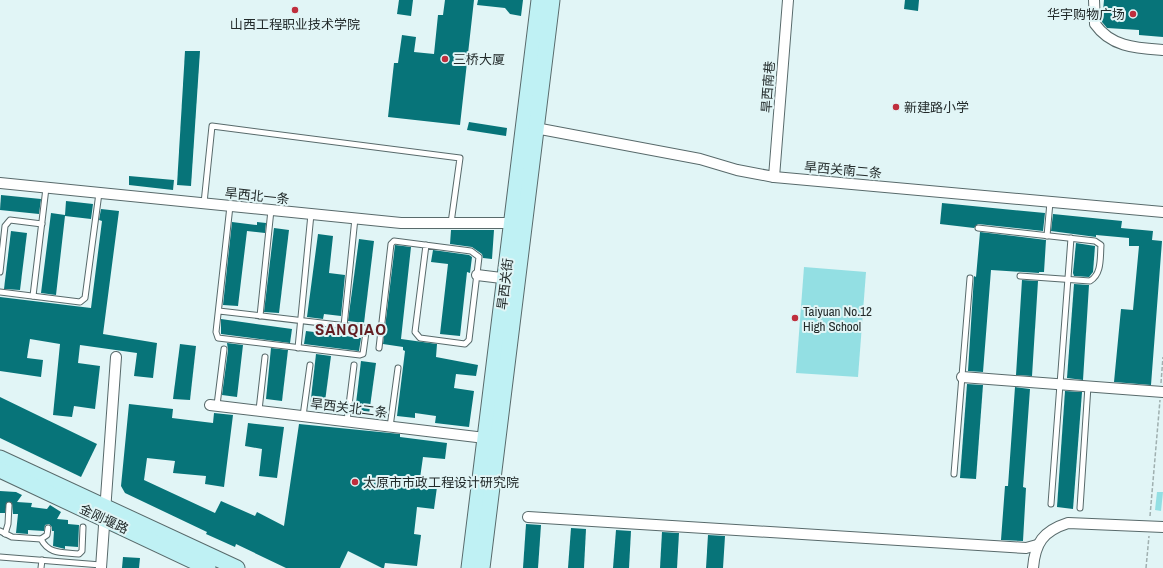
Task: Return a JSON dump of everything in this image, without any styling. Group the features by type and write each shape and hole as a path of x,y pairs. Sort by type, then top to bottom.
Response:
{"main road":[{"name":"旱西关街","path":"482,568 511,279 531,127 539,0"},
{"name":"旱西关街","path":"469,568 485,438 511,279 513,223 552,0"},
{"path":"0,458 104,512 237,568"},
{"name":"金刚堰路","path":"0,470 104,512 208,568"}],"street":[{"name":"旱西南巷","path":"774,177 788,0"},
{"path":"1094,0 1094,24 1108,38 1130,47 1163,50"},
{"name":"旱西关南二条","path":"531,127 700,159 737,170 774,177 1163,212"},
{"name":"旱西北一条","path":"0,183 401,223 513,223"},
{"path":"477,275 511,279"},
{"path":"101,566 116,357"},
{"path":"962,377 1162,392"},
{"name":"旱西关北二条","path":"214,405 485,438"},
{"path":"528,517 1026,548 1037,545"},
{"path":"1032,568 1037,545 1051,530 1068,523 1163,527"}],"lane":[{"path":"204,204 212,126 460,158 451,223"},
{"path":"33,296 46,188"},
{"path":"0,292 80,302 85,298 99,193"},
{"path":"1047,236 1050,202"},
{"path":"218,311 364,328 366,332 363,354 360,355 218,338 216,332 218,311 230,206"},
{"path":"260,316 272,210"},
{"path":"298,348 311,214"},
{"path":"344,326 355,218"},
{"path":"0,272 5,226 10,220 42,224"},
{"path":"978,228 1095,241 1101,245 1096,278 1090,281 1020,276"},
{"path":"1051,504 1071,238"},
{"path":"379,348 391,244 394,241 426,245 471,251 478,257 469,340 465,344 420,338 415,332 426,245"},
{"path":"954,474 970,278"},
{"path":"214,405 224,349"},
{"path":"259,410 265,357"},
{"path":"304,416 310,365"},
{"path":"347,421 354,365"},
{"path":"390,427 398,368"},
{"path":"1080,508 1088,386"},
{"path":"9,505 8,524 2,532 12,537 41,539 46,535 48,528"},
{"path":"41,539 45,547 50,550 79,554 82,551 83,527"},
{"path":"0,557 101,566"},
{"path":"41,568 42,560"}],"path":[{"path":"1146,568 1162,392 1163,357"}],"shaded area":[{"path":"804,267 866,272 858,377 796,373"},
{"path":"1157,492 1163,492 1161,511 1155,510"}],"building":[{"path":"399,0 413,0 411,16 397,14"},
{"name":"三桥大厦","path":"445,0 474,0 460,125 388,117 394,63 398,63 402,35 416,37 414,52 434,54 438,15 443,15"},
{"path":"478,0 523,0 521,16 510,14 505,8 477,5"},
{"path":"905,0 919,0 918,11 904,9"},
{"name":"华宇购物广场","path":"1104,0 1163,0 1163,37 1139,35 1139,30 1107,28 1102,22"},
{"path":"185,51 200,51 191,186 177,185"},
{"path":"469,122 507,128 506,136 467,130"},
{"path":"129,176 174,180 173,190 129,185"},
{"path":"1,195 41,199 39,214 0,210"},
{"path":"66,201 93,204 91,219 65,216 56,295 41,293 51,213 65,215"},
{"path":"942,203 1045,213 1043,231 978,224 974,228 940,224"},
{"path":"101,209 119,211 103,334 157,343 153,378 134,376 137,353 80,345 78,363 100,366 95,409 74,406 72,417 53,415 60,344 30,339 27,358 43,360 41,377 0,371 0,297 91,308 102,221 99,220"},
{"path":"1053,214 1122,221 1121,228 1153,231 1152,240 1162,241 1151,385 1114,382 1121,309 1133,310 1139,246 1129,246 1129,238 1096,235 1096,237 1051,231"},
{"path":"232,222 257,225 257,222 266,223 265,233 247,231 238,306 223,305"},
{"path":"274,228 289,230 279,313 264,312"},
{"path":"451,230 494,230 492,259 483,258 482,254 472,247 450,244"},
{"path":"11,231 27,233 20,290 4,289"},
{"path":"980,232 1046,240 1044,272 991,270 983,372 968,371 974,276 976,277"},
{"path":"318,234 333,236 329,273 345,275 341,316 324,314 323,319 307,317"},
{"path":"359,239 374,241 364,323 348,321"},
{"path":"1076,243 1095,246 1093,272 1089,277 1074,276"},
{"path":"395,245 411,247 401,339 437,344 436,357 478,365 476,376 456,374 454,388 474,391 469,427 435,423 436,416 415,413 415,418 397,416 405,351 403,350 403,347 383,344"},
{"path":"433,250 469,255 472,257 470,273 467,272 460,336 440,334 448,264 431,262"},
{"path":"1022,280 1038,281 1032,376 1016,375"},
{"path":"1074,284 1089,285 1083,380 1067,378"},
{"path":"221,319 292,329 290,343 221,334"},
{"path":"306,331 361,338 359,351 304,344"},
{"path":"227,343 243,345 237,397 222,395 228,350"},
{"path":"180,344 196,346 190,400 173,399"},
{"path":"271,348 288,350 282,401 266,399"},
{"path":"316,354 331,356 324,409 310,407"},
{"path":"361,361 376,363 369,414 355,412"},
{"path":"967,384 983,385 976,479 960,478"},
{"path":"1015,387 1030,389 1023,487 1026,488 1023,541 1001,540 1005,486 1008,486"},
{"path":"1065,391 1082,392 1073,509 1057,507"},
{"path":"0,397 97,444 81,477 0,438"},
{"path":"129,404 173,409 172,418 213,423 214,413 233,415 224,487 205,484 206,476 173,473 175,461 147,458 144,480 215,513 221,501 255,516 257,512 284,526 299,424 400,434 400,437 447,443 445,459 423,457 419,485 437,487 434,509 417,507 414,534 421,535 417,566 385,563 384,568 382,568 348,551 340,568 286,568 236,544 235,547 206,534 207,532 125,493 121,486"},
{"path":"248,423 284,427 277,478 259,476 262,449 245,446"},
{"path":"0,491 16,492 22,495 17,502 32,503 31,507 47,509 50,505 61,512 57,519 68,520 68,524 79,525 78,547 65,546 65,549 53,546 54,531 52,531 52,527 49,524 45,525 44,531 28,530 28,534 16,533 18,514 13,514 12,503 7,502 5,513 0,513"},
{"path":"526,524 541,525 538,568 523,568"},
{"path":"571,528 586,529 584,568 568,568"},
{"path":"616,530 631,531 629,568 613,568"},
{"path":"662,532 679,533 677,568 660,568"},
{"path":"708,535 725,536 723,568 706,568"},
{"path":"123,557 140,558 139,568 122,568"}],"place":[{"name":"山西工程职业技术学院","path":"295,10"},
{"name":"华宇购物广场","path":"1133,14"},
{"name":"三桥大厦","path":"445,59"},
{"name":"新建路小学","path":"896,107"},
{"name":"Taiyuan No.12 High School","path":"795,318"},
{"name":"太原市市政工程设计研究院","path":"355,482"}],"district":[{"name":"SANQIAO","path":"351,328"}]}
